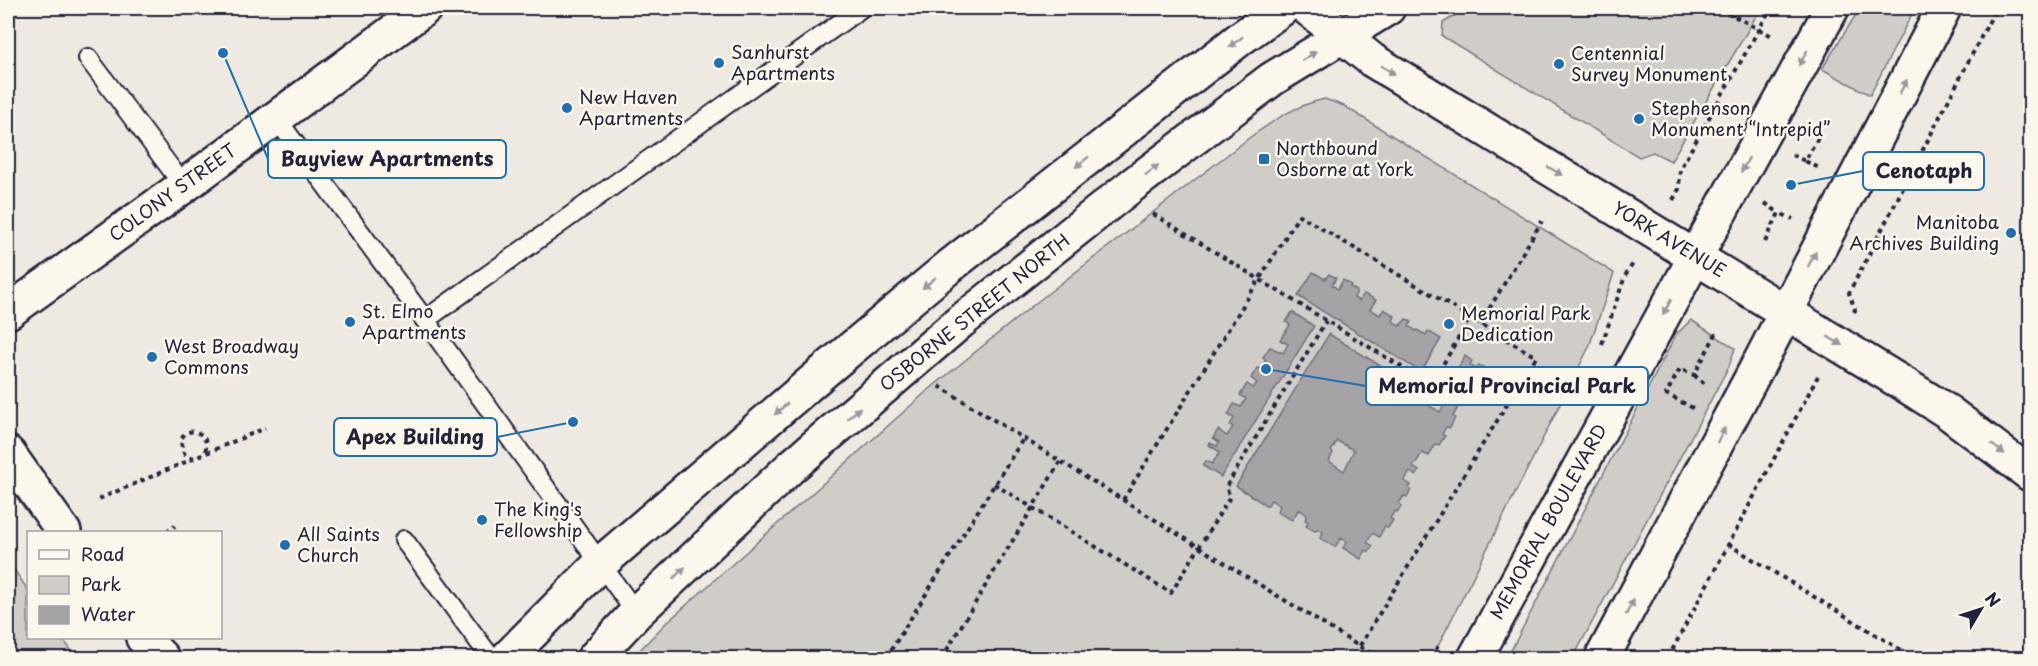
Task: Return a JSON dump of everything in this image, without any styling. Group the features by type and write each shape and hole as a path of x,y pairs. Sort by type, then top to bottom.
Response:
{"main road":[{"name":"COLONY STREET","path":"8,312 184,186 424,8"},
{"path":"507,658 600,564 828,368 950,266 1232,45 1283,8"},
{"name":"YORK AVENUE","path":"1307,8 1372,60 1948,412 2031,474"},
{"name":"OSBORNE STREET NORTH","path":"594,658 636,613 792,466 960,322 1131,186 1272,79 1388,8"},
{"name":"MEMORIAL BOULEVARD","path":"1474,658 1832,8"},
{"path":"1602,658 1756,371 1785,311 1944,8"},
{"path":"8,453 63,531"},
{"path":"136,639 143,658"},
{"path":"144,639 162,658"}],"lane":[{"path":"425,320 861,8"},
{"path":"88,58 184,186"},
{"path":"276,118 636,613"},
{"path":"404,540 491,658"}],"path":[{"path":"1719,8 1805,54"},
{"path":"1679,189 1680,169 1771,8"},
{"path":"1849,293 1996,8"},
{"path":"1818,138 1805,161 1824,171"},
{"path":"1147,210 1431,385 1470,318"},
{"path":"1765,242 1779,213 1800,222"},
{"path":"1123,500 1299,215 1536,357 1359,647"},
{"path":"1480,324 1542,221"},
{"path":"994,484 1170,593 1230,497 1226,486 1326,321"},
{"path":"1694,375 1717,332"},
{"path":"1696,400 1692,409 1666,394 1680,369 1694,375 1705,384 1700,392"},
{"path":"931,381 1378,658"},
{"path":"1668,658 1809,392"},
{"path":"99,499 266,428"},
{"path":"194,458 185,455 181,447 180,441 183,435 189,431 194,431 206,440 207,447 203,454"},
{"path":"886,658 1023,439"},
{"path":"942,658 1060,462"},
{"path":"168,531 175,526"},
{"path":"1728,544 1914,658"}],"green space":[{"path":"1467,8 1761,8 1671,161 1653,152 1639,157 1442,36 1443,23"},
{"path":"1860,8 1915,8 1870,95 1822,69"},
{"path":"1325,99 1344,106 1614,273 1589,347 1432,658 632,658 664,625 926,392 1037,302 1249,138 1294,110"},
{"path":"1691,320 1735,348 1729,366 1573,658 1507,658 1676,335"},
{"path":"8,561 27,589 27,639 63,639 77,658 8,658"}],"water":[{"path":"1313,272 1325,279 1329,274 1336,278 1332,285 1338,289 1343,280 1351,285 1350,287 1357,291 1354,298 1359,301 1364,294 1376,300 1370,309 1380,315 1384,309 1395,316 1393,321 1400,326 1406,319 1412,322 1409,326 1416,331 1426,335 1428,331 1441,339 1421,372 1298,296"},
{"path":"1292,312 1314,326 1221,477 1203,466 1206,461 1212,464 1220,452 1209,445 1210,443 1217,446 1219,442 1213,438 1218,430 1227,436 1233,427 1230,425 1234,418 1228,415 1234,404 1241,407 1246,399 1240,395 1247,384 1253,388 1257,383 1251,378 1266,360 1263,357 1270,347 1283,353 1288,344 1280,340 1290,325 1286,322"},
{"path":"1329,334 1413,386 1409,394 1440,412 1454,390 1447,385 1465,356 1472,361 1470,365 1476,369 1479,365 1486,369 1477,383 1471,380 1462,396 1467,400 1462,407 1459,406 1450,428 1446,427 1442,434 1445,436 1439,445 1435,444 1429,456 1422,453 1413,467 1419,471 1416,476 1410,472 1404,481 1411,485 1409,488 1411,490 1407,497 1404,496 1399,503 1402,506 1397,512 1395,511 1390,518 1393,520 1388,528 1385,526 1379,537 1373,533 1367,542 1373,546 1369,552 1366,550 1361,559 1343,548 1347,541 1341,538 1335,547 1320,538 1323,532 1306,526 1307,515 1299,509 1292,520 1277,512 1280,506 1271,500 1267,506 1236,486","holes":["1337,441 1354,450 1344,471 1329,461 1333,453 1331,451"]}],"place":[{"name":"Bayview Apartments","path":"223,53"},
{"name":"Sanhurst Apartments","path":"719,63"},
{"name":"Centennial Survey Monument","path":"1559,64"},
{"name":"New Haven Apartments","path":"567,108"},
{"name":"Stephenson Monument “Intrepid”","path":"1639,119"},
{"name":"Northbound Osborne at York","path":"1264,159"},
{"name":"Cenotaph","path":"1791,185"},
{"name":"Manitoba Archives Building","path":"2011,233"},
{"name":"St. Elmo Apartments","path":"350,322"},
{"name":"Memorial Park Dedication","path":"1449,324"},
{"name":"West Broadway Commons","path":"152,357"},
{"name":"Memorial Provincial Park","path":"1266,369"},
{"name":"Apex Building","path":"573,422"},
{"name":"The King's Fellowship","path":"482,520"},
{"name":"All Saints Church","path":"285,545"}]}
